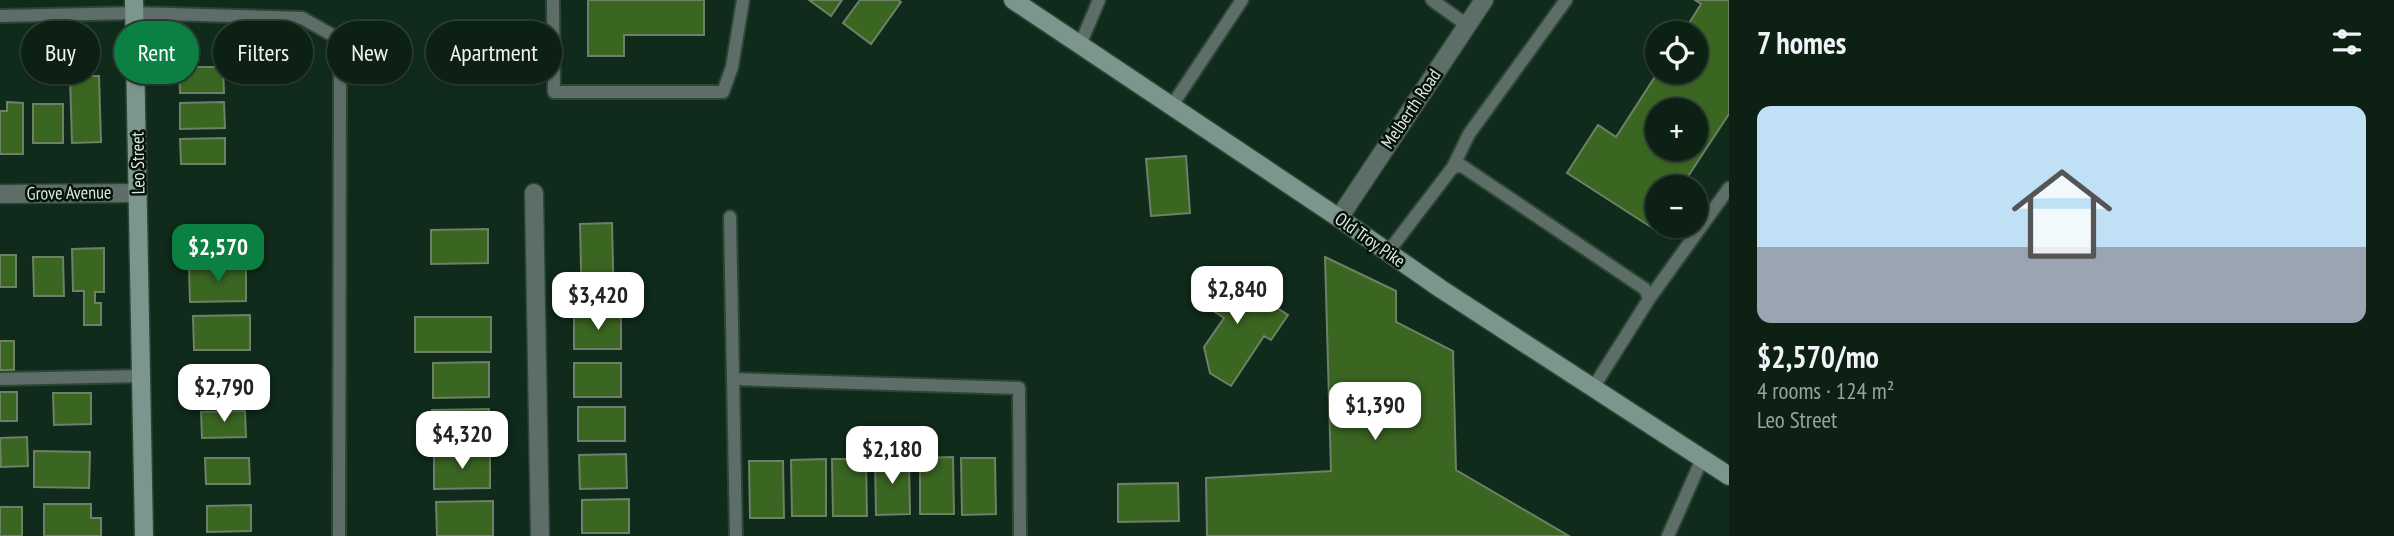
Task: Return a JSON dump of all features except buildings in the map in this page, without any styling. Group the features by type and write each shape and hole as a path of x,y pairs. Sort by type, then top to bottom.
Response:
{"main road":[{"name":"Old Troy Pike","path":"1013,0 1388,252 1729,476"},
{"name":"Leo Street","path":"135,6 144,536"}],"street":[{"name":"Melberth Road","path":"1339,218 1484,0"},
{"name":"Grove Avenue","path":"0,194 138,193"},
{"path":"534,193 540,536"}],"lane":[{"path":"554,0 554,92 723,92 732,67 743,0"},
{"path":"1080,45 1099,0"},
{"path":"1171,107 1242,0"},
{"path":"1432,0 1467,25"},
{"path":"1388,252 1453,167 1469,134 1566,0"},
{"path":"0,16 135,6 302,18 334,36 340,75 339,536"},
{"path":"1453,167 1462,166 1645,289 1649,299"},
{"path":"1593,388 1649,299 1729,188"},
{"path":"730,218 736,536"},
{"path":"0,379 141,376"},
{"path":"733,379 1019,388 1020,536"},
{"path":"1668,536 1702,459"}]}
